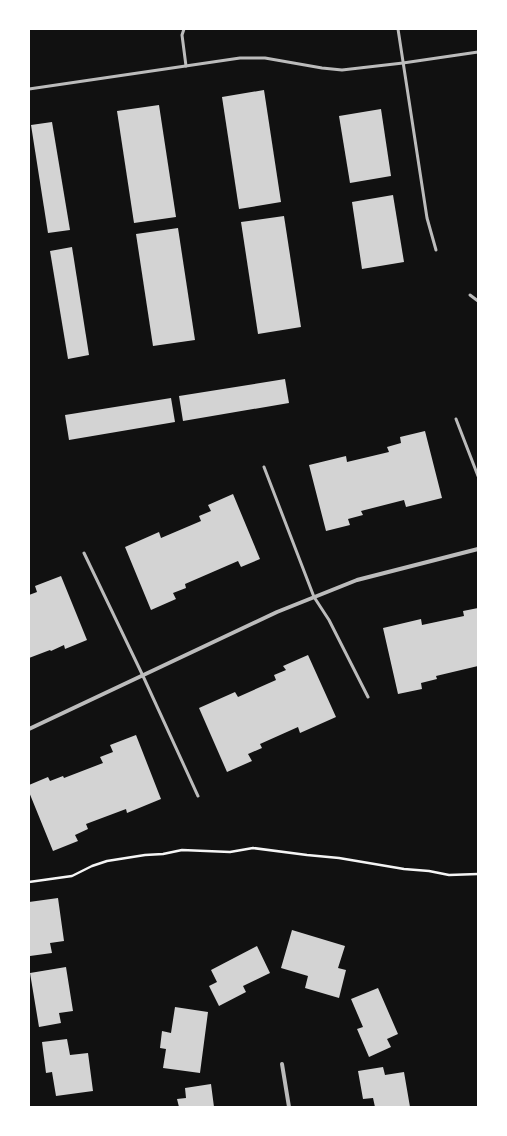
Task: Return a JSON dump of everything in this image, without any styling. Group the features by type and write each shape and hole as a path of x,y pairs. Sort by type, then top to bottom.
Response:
{"street":[{"path":"29,729 277,612 314,597 357,580 478,549"},
{"path":"282,1064 289,1107"}],"lane":[{"path":"184,29 182,35 186,66"},
{"path":"398,29 427,218 436,250"},
{"path":"29,89 240,58 265,58 342,70 478,52"},
{"path":"470,295 478,301"},
{"path":"456,419 478,476"},
{"path":"264,468 314,597 329,620 368,697"},
{"path":"84,554 143,676 198,796"}],"path":[{"path":"29,882 72,876 92,866 138,856 182,850 230,852 253,848 332,857 449,875 478,874"}],"building":[{"path":"264,90 281,202 239,209 222,97"},
{"path":"159,105 176,217 134,223 117,111"},
{"path":"381,109 391,176 350,183 339,116"},
{"path":"52,122 70,230 48,233 31,125"},
{"path":"393,195 404,262 362,269 352,202"},
{"path":"284,216 301,327 258,334 241,222"},
{"path":"178,228 195,340 153,346 136,234"},
{"path":"72,247 89,355 68,359 50,251"},
{"path":"285,379 289,403 183,421 179,396"},
{"path":"171,398 175,422 69,440 65,415"},
{"path":"425,431 442,498 406,507 404,500 361,511 363,515 348,519 350,525 326,531 309,465 346,456 347,462 389,452 387,447 401,443 400,437"},
{"path":"233,494 260,559 241,567 238,561 185,584 186,588 173,593 176,599 151,610 125,547 159,532 161,538 201,521 199,516 211,511 208,505"},
{"path":"61,576 87,640 65,649 64,645 29,658 29,595 37,592 35,586"},
{"path":"478,608 478,666 436,676 437,679 421,683 422,689 398,694 383,628 421,619 422,625 464,616 463,611"},
{"path":"308,655 336,717 300,733 298,727 260,744 262,748 248,754 252,761 227,772 199,708 235,692 238,697 276,680 274,675 286,670 283,666"},
{"path":"136,735 161,799 127,813 126,809 86,824 88,829 75,835 78,841 53,851 29,792 29,785 48,777 50,781 63,776 64,778 103,763 100,757 113,752 110,745"},
{"path":"58,898 64,941 50,943 52,953 30,956 29,902"},
{"path":"292,930 345,946 338,968 346,970 339,998 305,988 308,976 281,968"},
{"path":"257,946 270,973 243,986 246,992 219,1006 209,986 217,982 211,970"},
{"path":"66,967 73,1011 59,1013 61,1023 39,1027 30,973"},
{"path":"378,988 398,1034 387,1039 391,1047 369,1057 357,1029 363,1027 351,999"},
{"path":"175,1007 208,1012 200,1073 163,1068 166,1049 160,1048 162,1031 171,1033"},
{"path":"67,1039 70,1055 88,1053 93,1091 56,1096 52,1072 46,1073 42,1042"},
{"path":"383,1067 385,1075 404,1072 410,1107 375,1107 373,1098 363,1099 358,1071"},
{"path":"211,1084 214,1107 179,1107 177,1099 186,1098 185,1088"}]}
